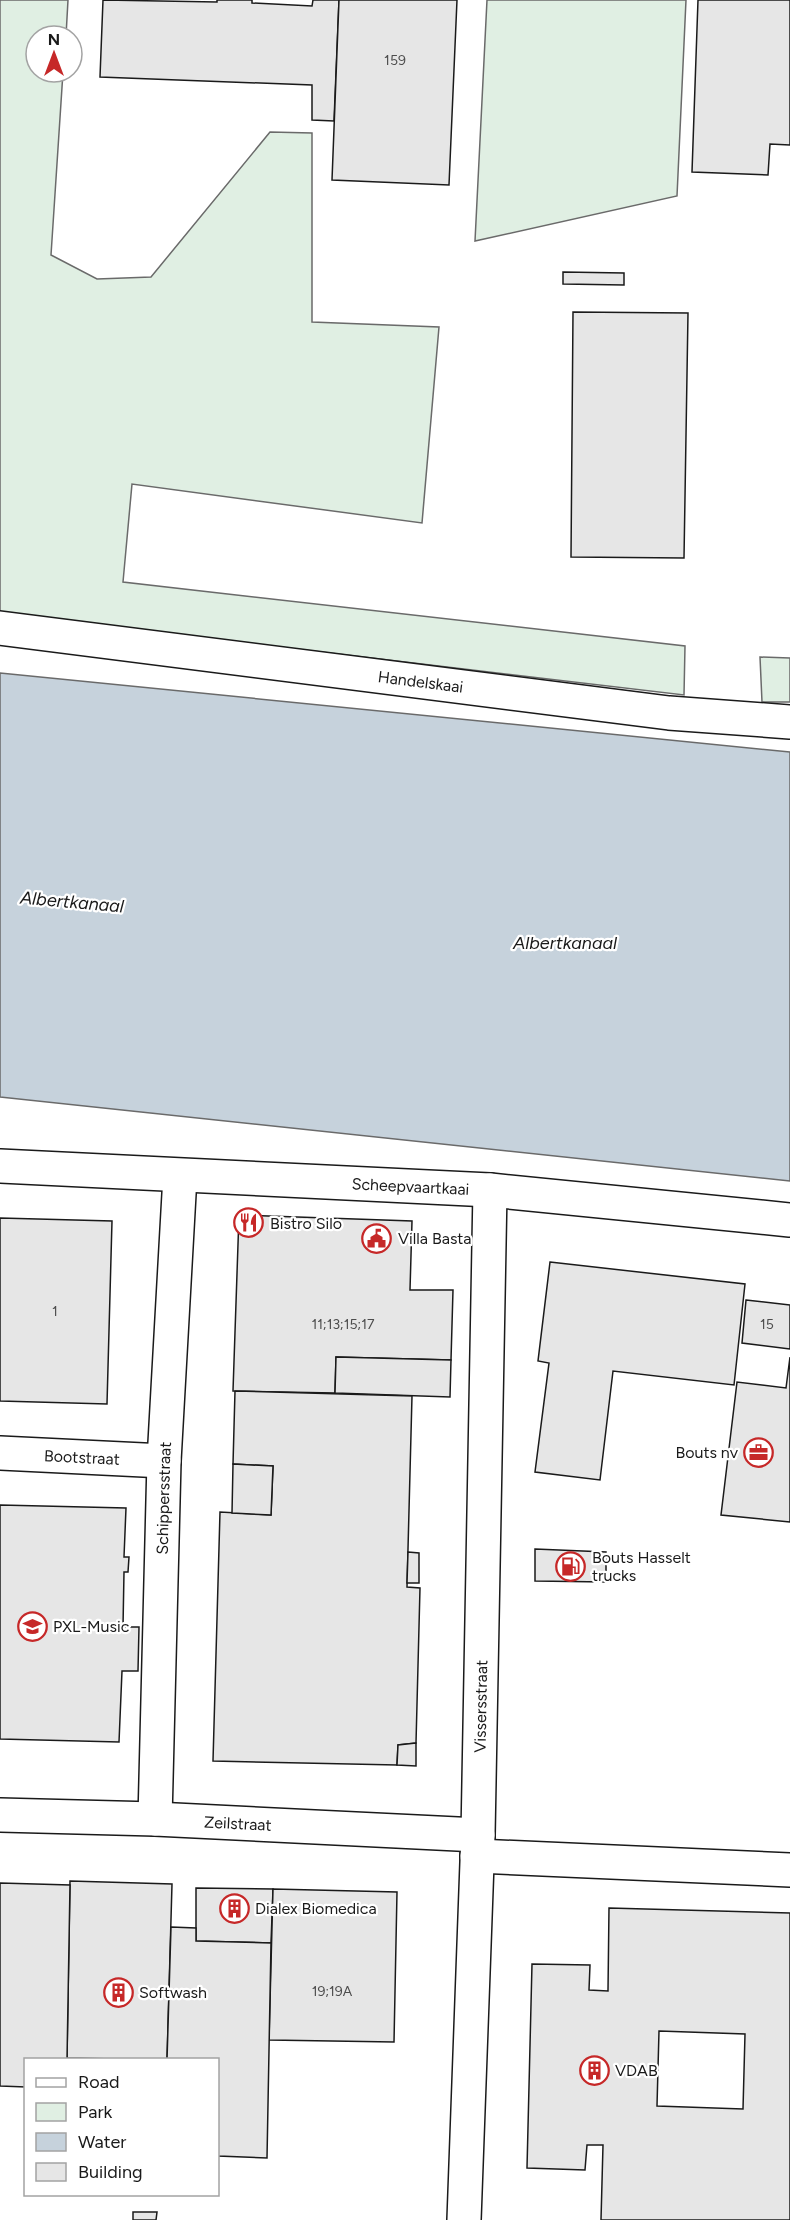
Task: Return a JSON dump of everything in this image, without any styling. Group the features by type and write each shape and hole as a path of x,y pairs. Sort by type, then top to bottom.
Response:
{"street":[{"name":"Handelskaai","path":"0,628 669,713 790,722"},
{"name":"Handelskaai","path":"0,651 54,635"},
{"name":"Scheepvaartkaai","path":"0,1149 15,1167 490,1190 790,1220"},
{"name":"Schippersstraat","path":"155,1820 164,1461 180,1176"},
{"name":"Vissersstraat","path":"464,2220 477,1845 490,1190"},
{"name":"Bootstraat","path":"0,1453 164,1461"},
{"name":"Zeilstraat","path":"0,1815 155,1820 790,1869"}],"green space":[{"path":"0,0 68,0 67,24 24,24 24,84 62,84 51,255 97,279 151,277 270,132 312,133 312,322 439,327 422,523 132,484 123,582 685,646 684,695 0,614"},
{"path":"487,0 686,0 677,196 475,241"},
{"path":"760,657 790,658 790,702 762,702"}],"water":[{"name":"Albertkanaal","path":"0,673 790,752 790,1181 0,1097"}],"building":[{"path":"103,0 217,2 217,0 252,0 252,3 312,6 313,0 339,0 334,121 312,120 312,85 100,77"},
{"path":"339,0 457,0 449,185 332,180"},
{"path":"698,0 790,0 790,145 770,144 768,175 692,172"},
{"path":"563,272 624,273 624,285 563,284"},
{"path":"573,312 688,313 684,558 571,557"},
{"path":"239,1215 412,1221 410,1290 453,1290 451,1360 336,1357 335,1393 233,1391"},
{"path":"0,1218 112,1221 107,1404 0,1401"},
{"path":"550,1262 745,1284 734,1385 613,1371 600,1480 535,1472 549,1363 538,1361"},
{"path":"746,1300 790,1305 790,1349 742,1343"},
{"path":"336,1357 451,1360 450,1397 335,1393"},
{"name":"Bouts nv","path":"790,1357 790,1522 721,1515 737,1382 786,1388"},
{"path":"235,1391 412,1396 407,1587 420,1588 416,1743 398,1745 397,1765 213,1761 220,1512 271,1515 273,1466 233,1464"},
{"path":"233,1464 273,1466 271,1515 232,1513"},
{"path":"0,1505 126,1508 124,1557 129,1557 128,1572 124,1572 123,1627 139,1627 138,1671 122,1671 119,1742 0,1739"},
{"name":"Bouts Hasselt trucks","path":"535,1549 606,1552 606,1582 535,1581"},
{"path":"408,1552 419,1553 419,1583 407,1583"},
{"path":"416,1743 416,1766 397,1765 398,1745"},
{"name":"Softwash","path":"70,1881 172,1884 167,2058 67,2058"},
{"path":"0,1883 70,1885 67,2058 24,2058 24,2087 0,2086"},
{"name":"Dialex Biomedica","path":"196,1888 273,1889 271,1943 196,1941"},
{"path":"273,1889 397,1892 394,2042 269,2040"},
{"name":"VDAB","path":"609,1908 790,1913 790,2220 601,2220 603,2145 587,2145 585,2170 527,2168 532,1964 590,1965 589,1990 608,1991","holes":["659,2031 745,2034 743,2109 657,2106"]},
{"path":"171,1927 196,1928 196,1941 271,1943 267,2158 219,2156 219,2058 167,2058"},
{"path":"133,2212 157,2212 156,2220 133,2220"}],"place":[{"name":"Bistro Silo","path":"249,1223"},
{"name":"Villa Basta","path":"377,1238"},
{"name":"Bouts nv","path":"759,1452"},
{"name":"Bouts Hasselt trucks","path":"571,1566"},
{"name":"PXL-Music","path":"32,1626"},
{"name":"Dialex Biomedica","path":"234,1908"},
{"name":"Softwash","path":"118,1992"},
{"name":"VDAB","path":"594,2070"}]}
